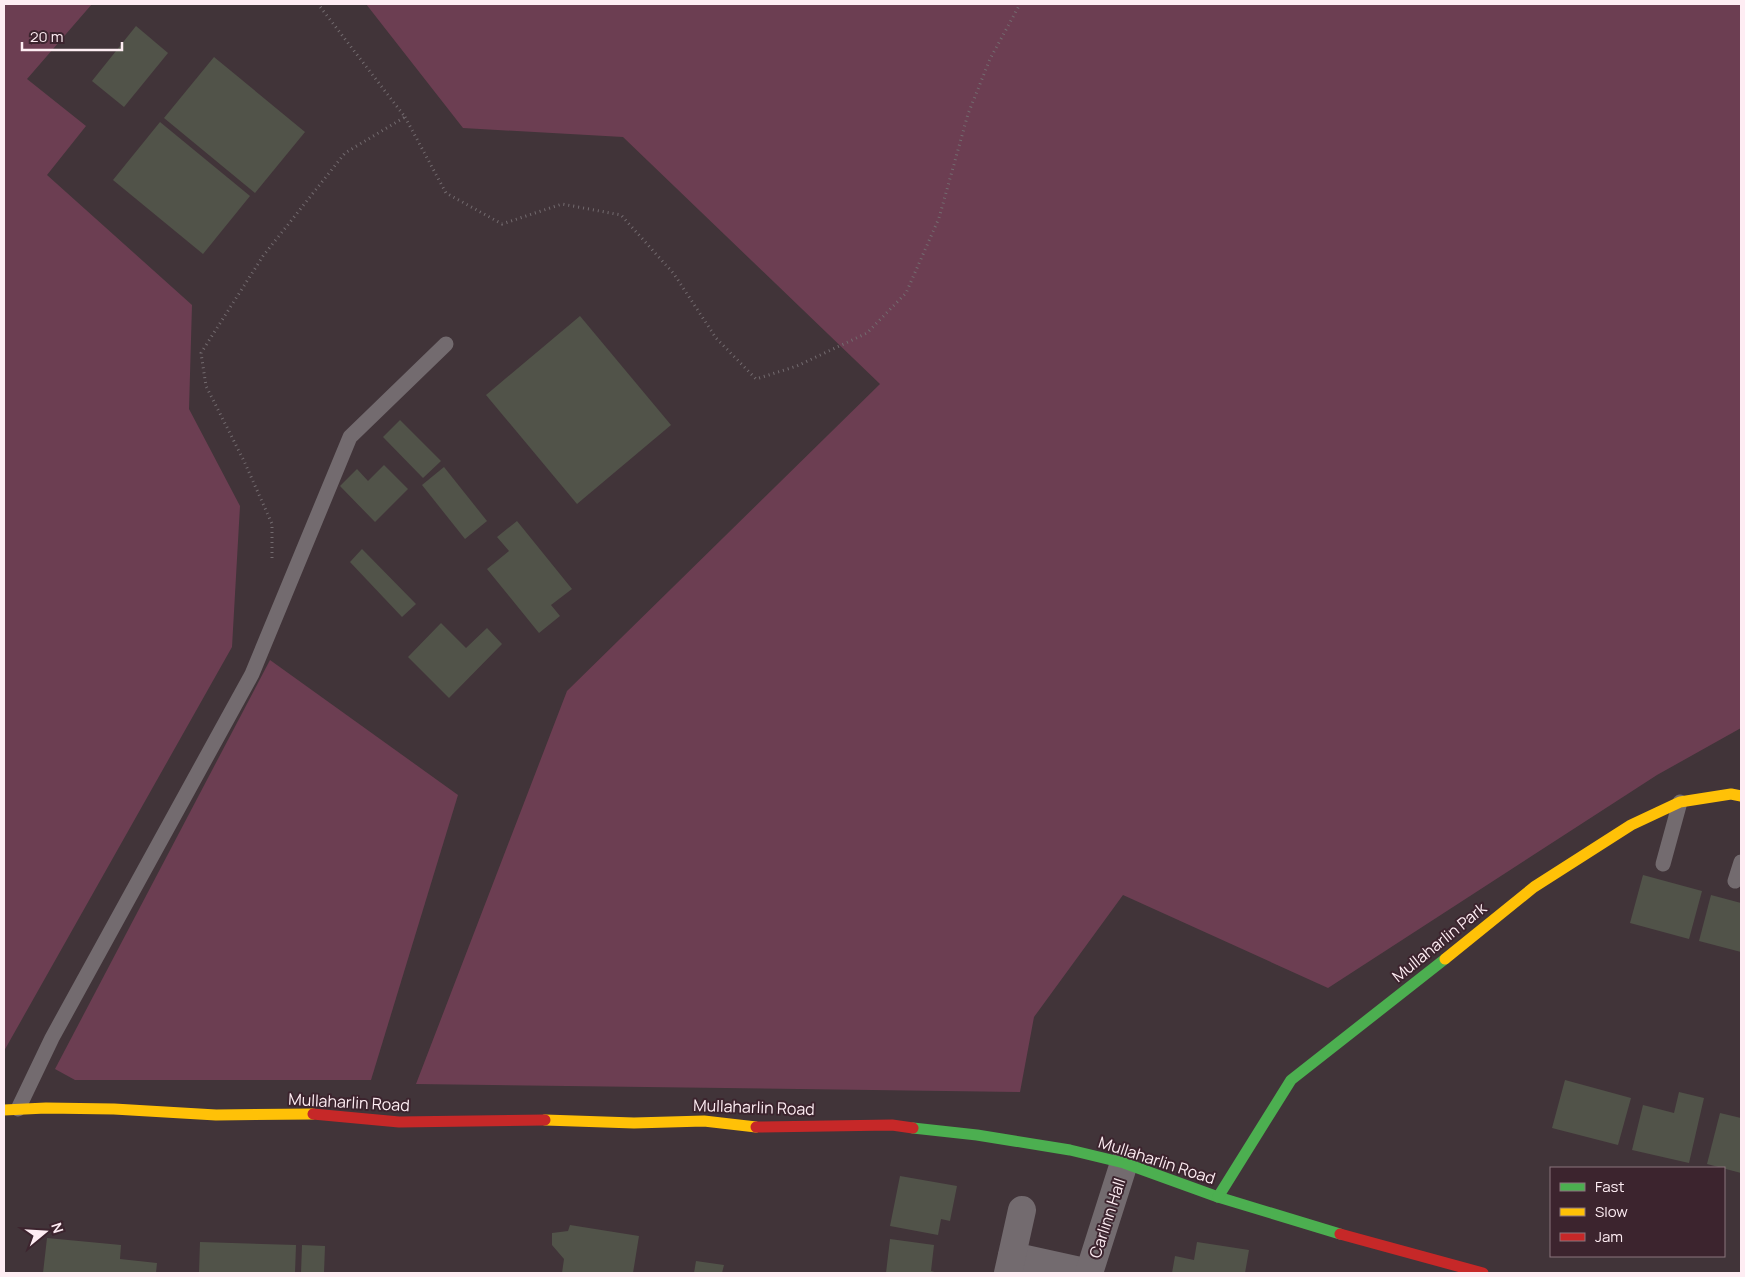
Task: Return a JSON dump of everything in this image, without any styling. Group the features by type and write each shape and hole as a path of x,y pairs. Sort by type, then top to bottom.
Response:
{"street":[{"name":"Mullaharlin Park","path":"1218,1197 1291,1080 1534,887 1631,826 1680,802 1730,794 1741,796"},
{"name":"Mullaharlin Road","path":"11,1110 46,1108 216,1114 314,1114 399,1122 548,1120 634,1123 704,1121 756,1127 892,1125 987,1136 1070,1150 1124,1163 1218,1197 1326,1231 1483,1273"},
{"name":"Carlinn Hall","path":"1022,1210 1010,1265 1089,1273 1124,1163"}],"lane":[{"path":"11,1110 252,674 350,437 446,344"},
{"path":"1663,864 1680,802"},
{"path":"1735,881 1741,862"}],"path":[{"path":"318,4 405,117 446,194 502,224 562,204 621,215 674,274 716,338 756,378 797,366 867,333 906,293 939,218 968,114 990,59 1020,4"},
{"path":"272,560 272,524 244,461 206,386 201,353 264,256 345,153 405,117"}],"shaded area":[{"path":"4,4 92,4 27,79 86,126 47,175 192,305 189,409 240,506 232,647 4,1051"},
{"path":"366,4 1741,4 1741,728 1657,775 1328,988 1123,895 1034,1017 1020,1092 416,1084 567,691 880,384 623,137 463,128"},
{"path":"270,660 458,795 371,1080 75,1080 55,1069"}],"building":[{"path":"136,26 168,53 124,107 92,81"},
{"path":"214,57 305,132 255,193 164,118"},
{"path":"160,122 250,196 203,254 113,180"},
{"path":"580,316 671,425 577,504 486,395"},
{"path":"400,420 441,461 423,478 383,437"},
{"path":"384,465 408,489 375,522 340,486 357,469 368,481"},
{"path":"444,467 487,521 465,539 422,485"},
{"path":"517,521 572,589 551,605 560,616 539,633 487,569 509,551 497,537"},
{"path":"362,549 416,604 402,617 350,562"},
{"path":"441,623 466,648 487,628 502,644 449,698 408,657"},
{"path":"1643,875 1702,891 1689,939 1630,923"},
{"path":"1711,895 1741,903 1741,952 1699,941"},
{"path":"1565,1080 1631,1098 1618,1145 1552,1128"},
{"path":"1679,1092 1704,1098 1689,1163 1632,1150 1643,1105 1674,1113"},
{"path":"1720,1113 1741,1118 1741,1173 1725,1169 1725,1167 1707,1164"},
{"path":"900,1176 957,1186 950,1221 941,1219 938,1235 890,1226"},
{"path":"570,1225 639,1236 633,1273 562,1273 564,1259 552,1245 552,1233 568,1231"},
{"path":"47,1238 121,1245 120,1259 157,1263 156,1273 43,1273"},
{"path":"890,1239 934,1245 931,1271 938,1273 886,1273"},
{"path":"200,1242 296,1245 295,1273 199,1273"},
{"path":"1197,1242 1249,1250 1245,1273 1172,1273 1175,1256 1194,1260"},
{"path":"302,1245 325,1246 324,1273 301,1273"},
{"path":"696,1261 724,1265 722,1273 694,1273"}],"traffic: fast":[{"path":"1218,1197 1291,1080 1445,959"},
{"path":"913,1128 977,1135 1070,1150 1124,1163 1218,1197 1340,1234"}],"traffic: slow":[{"path":"1445,959 1534,887 1631,825 1680,802 1731,794 1741,796"},
{"path":"4,1110 46,1108 114,1109 216,1115 313,1114"},
{"path":"545,1120 634,1123 704,1121 756,1127"}],"traffic: jam":[{"path":"313,1114 399,1122 545,1120"},
{"path":"756,1127 892,1125 913,1128"},
{"path":"1340,1234 1483,1273"}]}
